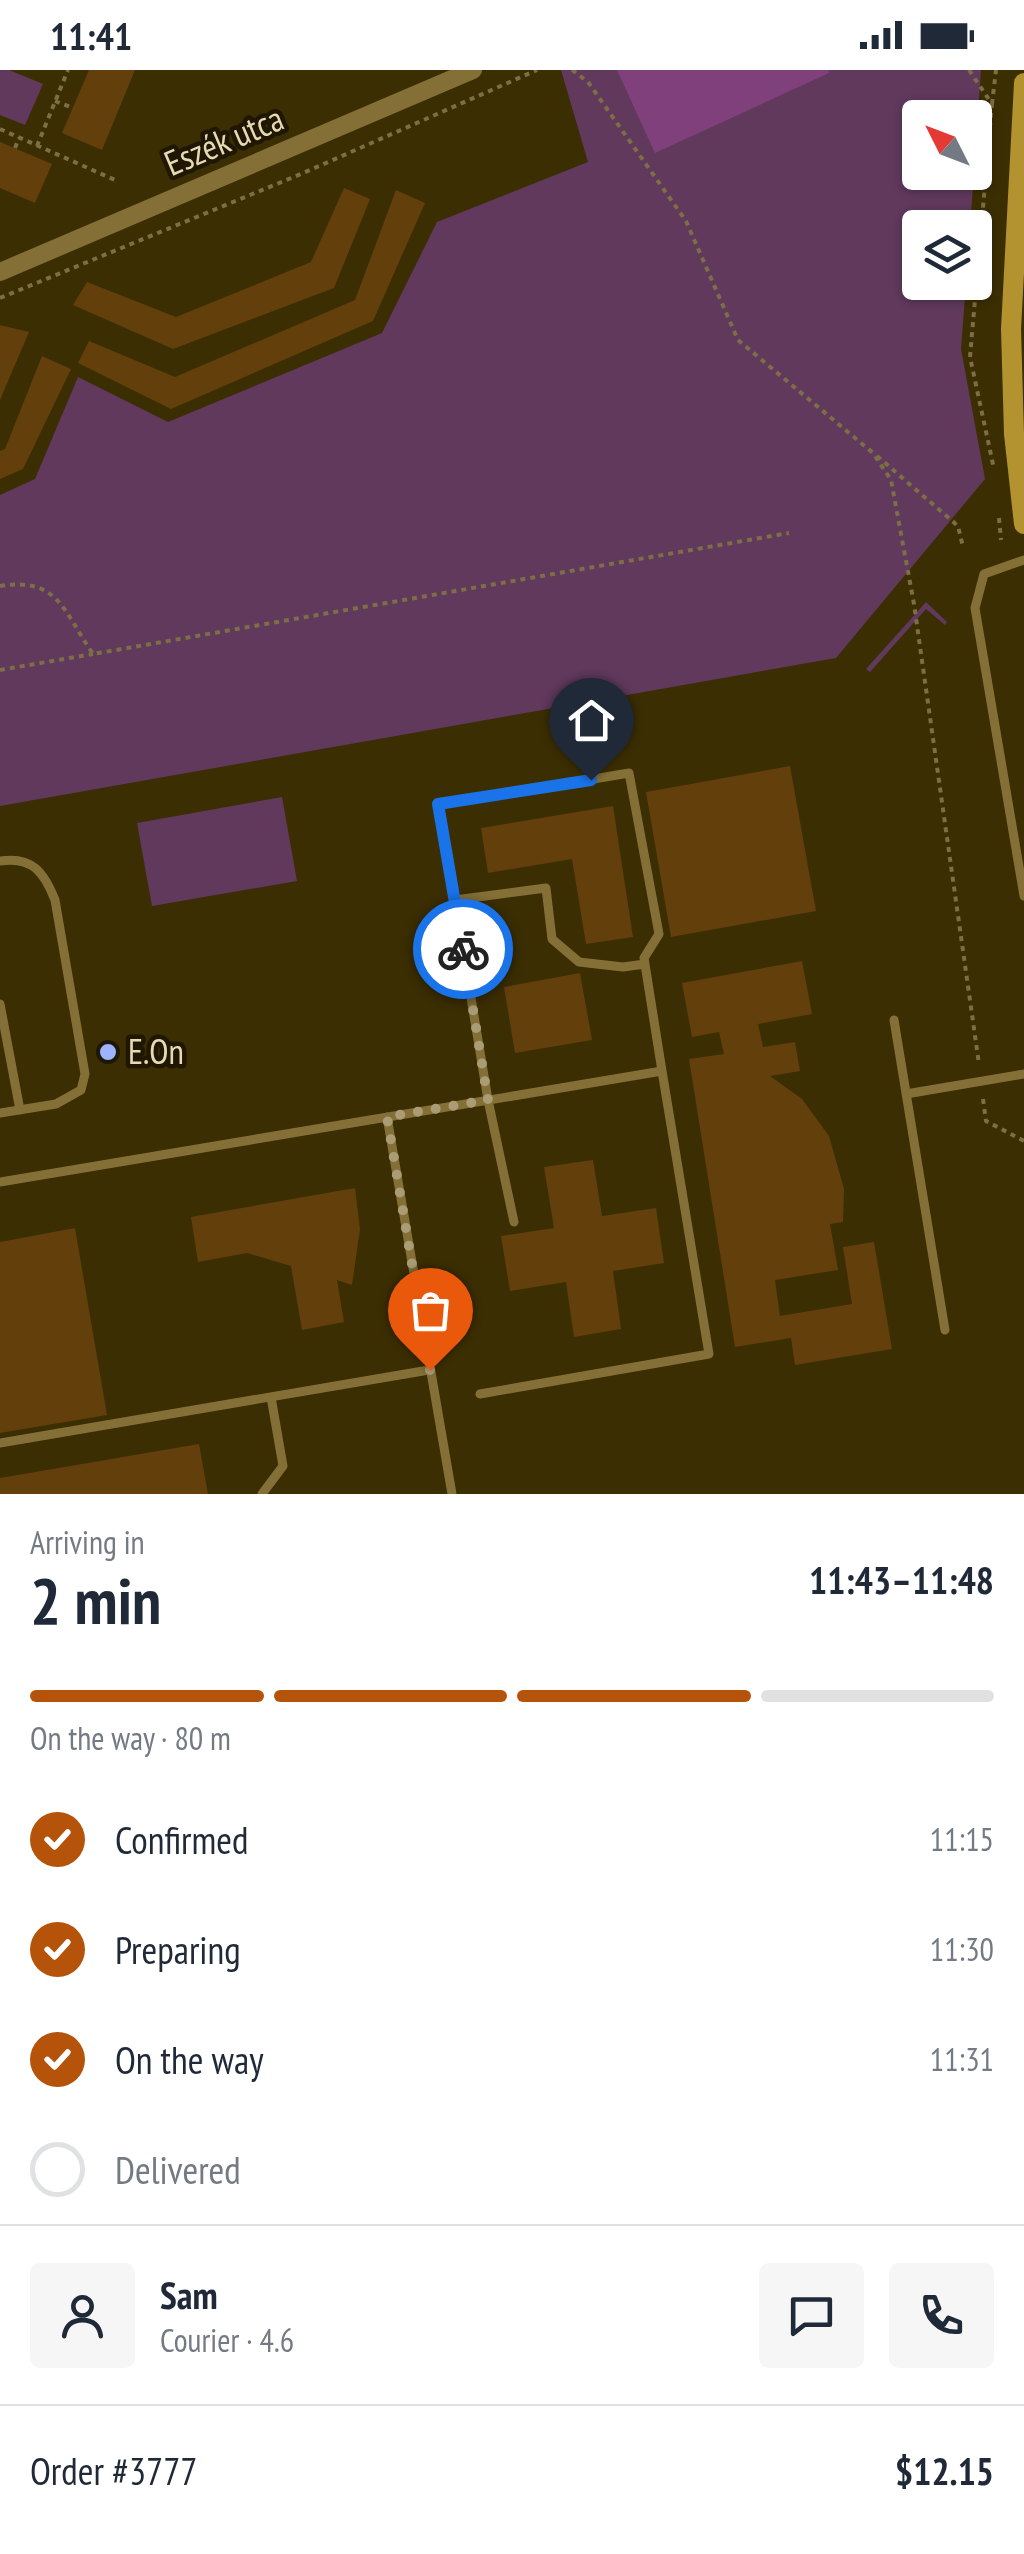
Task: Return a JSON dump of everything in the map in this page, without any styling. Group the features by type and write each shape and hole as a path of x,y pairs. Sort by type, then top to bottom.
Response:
{"main road":[{"path":"1024,83 1011,329 1014,434 1024,524"}],"street":[{"name":"Eszék utca","path":"0,272 473,70"}],"lane":[{"path":"1024,560 984,574 975,608 1024,896"},
{"path":"480,1394 709,1354 644,958 659,934 629,773 438,804 488,1100 514,1222"},
{"path":"0,861 32,862 46,878 55,900 86,1074 81,1090 56,1104 0,1113"},
{"path":"455,900 546,888 552,939 579,962 623,968 645,964"},
{"path":"0,1004 20,1110"},
{"path":"894,1020 945,1330"},
{"path":"0,1182 662,1071"},
{"path":"906,1094 1024,1074"},
{"path":"387,1117 452,1494"},
{"path":"0,1444 430,1370"},
{"path":"262,1494 284,1466 271,1397"}],"path":[{"path":"37,146 68,70"},
{"path":"0,298 301,174 538,70"},
{"path":"572,70 588,82 686,221 738,340 958,526 963,546"},
{"path":"968,70 989,100"},
{"path":"992,104 996,70"},
{"path":"55,101 73,108"},
{"path":"0,129 115,180"},
{"path":"15,148 19,138"},
{"path":"984,190 970,356 996,480"},
{"path":"873,453 891,480 914,604 986,1121 1024,1141"},
{"path":"998,510 1001,540"},
{"path":"0,670 789,533"},
{"path":"0,586 27,582 49,590 93,654"}],"shaded area":[{"path":"0,70 43,84 25,125 0,115"},
{"path":"561,70 981,70 979,100 902,100 902,190 973,190 971,210 902,210 902,300 965,300 961,349 985,479 836,658 0,806 0,495 35,479 78,377 168,422 382,333 437,222 588,162"},
{"path":"617,70 828,70 829,73 655,153"},
{"path":"926,602 947,622 945,625 926,609 870,672 866,669"},
{"path":"282,797 297,881 152,906 137,823"}],"building":[{"path":"89,70 135,70 102,150 62,133"},
{"path":"0,142 52,164 35,203 0,188"},
{"path":"344,188 370,199 334,288 173,349 73,305 87,282 176,317 311,262"},
{"path":"396,190 425,203 373,321 171,409 78,363 89,341 175,377 355,300"},
{"path":"0,325 29,332 0,400"},
{"path":"42,356 71,369 23,469 0,479 0,451 5,449"},
{"path":"790,766 816,911 671,937 646,792"},
{"path":"613,806 633,937 586,944 572,859 488,873 481,828"},
{"path":"802,961 812,1014 758,1024 763,1047 795,1042 800,1071 770,1076 802,1099 829,1136 844,1189 843,1222 830,1224 838,1270 775,1280 780,1316 852,1304 843,1247 874,1242 892,1349 795,1365 791,1338 735,1347 689,1059 724,1054 719,1032 692,1037 682,983"},
{"path":"580,973 592,1040 515,1053 504,987"},
{"path":"593,1160 602,1216 656,1208 664,1263 613,1271 621,1329 574,1337 566,1282 510,1291 501,1236 554,1228 544,1167"},
{"path":"355,1188 360,1229 352,1285 337,1280 344,1322 302,1330 291,1266 247,1253 198,1262 191,1217"},
{"path":"75,1228 107,1415 0,1433 0,1242"},
{"path":"199,1444 208,1494 0,1494 0,1478"}],"way so far":[{"path":"430,1370 387,1117 488,1100 463,949"}],"place":[{"name":"E.On","path":"108,1052"}],"route":[{"path":"463,949 438,804 591,780"}]}
